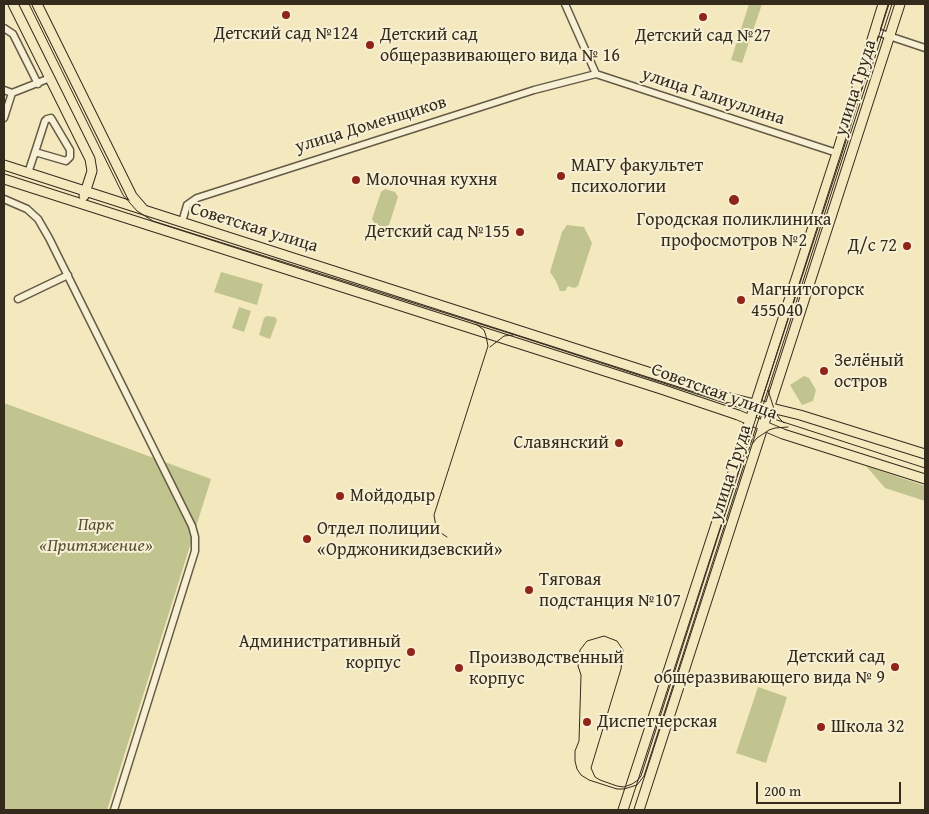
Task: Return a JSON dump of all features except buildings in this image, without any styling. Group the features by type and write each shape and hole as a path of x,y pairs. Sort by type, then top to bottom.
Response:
{"main road":[{"path":"13,4 90,159 92,171 82,203"},
{"path":"37,4 132,196 144,210"},
{"name":"улица Труда","path":"623,810 837,153 883,4"},
{"name":"улица Труда","path":"639,810 900,4"},
{"name":"Советская улица","path":"4,165 726,397 814,419 925,454"},
{"name":"Советская улица","path":"4,179 661,389 793,437 925,479"},
{"name":"улица Доменщиков","path":"178,234 182,222"},
{"path":"491,335 495,323"}],"street":[{"path":"565,4 596,74"},
{"path":"4,28 13,34 38,84"},
{"path":"874,31 925,48"},
{"name":"улица Галиуллина","path":"596,74 837,153"},
{"name":"улица Доменщиков","path":"182,222 187,205 197,198 534,90 596,74"},
{"path":"4,90 12,93 50,78"},
{"path":"4,118 12,93"},
{"path":"28,173 45,121 47,118 51,118 70,150 70,157 66,161 35,152"},
{"path":"4,199 27,209 38,219 50,238 192,526 195,537 195,551 114,810"},
{"path":"18,299 68,275"}],"green space":[{"path":"749,4 762,4 742,63 731,60"},
{"path":"385,189 395,192 398,197 389,225 384,227 375,224 372,219 381,192"},
{"path":"567,225 584,227 592,243 578,286 574,288 568,286 565,291 560,291 550,272 562,232"},
{"path":"221,272 263,284 257,305 214,292"},
{"path":"239,307 251,311 244,332 232,328"},
{"path":"267,316 275,317 277,320 270,339 259,335 264,318"},
{"path":"804,376 809,378 816,390 813,401 802,405 790,385"},
{"name":"Парк «Притяжение»","path":"4,403 211,479 107,810 4,810"},
{"path":"866,466 925,486 925,501 885,488"},
{"path":"758,687 787,697 766,763 736,753"}],"tram line":[{"path":"29,4 123,195 137,211 153,221 515,335 925,468"},
{"path":"889,4 641,776 632,784 624,787 600,780 595,777 591,768 621,669 623,650 617,641 604,636 587,641 580,650 578,666 581,675 579,741 575,751 575,761 581,775 589,780 617,789 624,789 637,785 644,776 892,4"},
{"path":"447,537 438,531 434,515 488,346 484,330 476,324"},
{"path":"490,347 504,336 513,335"},
{"path":"768,390 775,412 784,423"},
{"path":"752,444 769,430 788,427"}],"place":[{"name":"Детский сад №124","path":"286,15"},
{"name":"Детский сад №27","path":"703,17"},
{"name":"Детский сад общеразвивающего вида № 16","path":"370,45"},
{"name":"МАГУ факультет психологии","path":"561,176"},
{"name":"Молочная кухня","path":"356,180"},
{"name":"Городская поликлиника профосмотров №2","path":"734,200"},
{"name":"Детский сад №155","path":"520,232"},
{"name":"Д/с 72","path":"907,246"},
{"name":"Магнитогорск 455040","path":"741,300"},
{"name":"Зелёный остров","path":"824,371"},
{"name":"Славянский","path":"619,443"},
{"name":"Мойдодыр","path":"340,496"},
{"name":"Отдел полиции «Орджоникидзевский»","path":"307,539"},
{"name":"Тяговая подстанция №107","path":"529,590"},
{"name":"Административный корпус","path":"411,652"},
{"name":"Детский сад общеразвивающего вида № 9","path":"895,667"},
{"name":"Производственный корпус","path":"459,668"},
{"name":"Диспетчерская","path":"587,722"},
{"name":"Школа 32","path":"821,727"}]}
